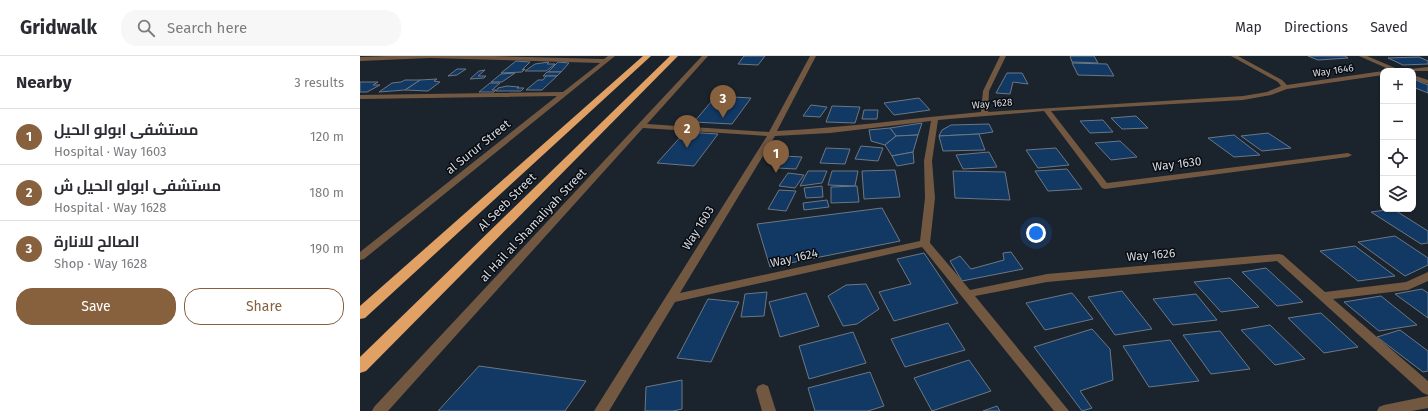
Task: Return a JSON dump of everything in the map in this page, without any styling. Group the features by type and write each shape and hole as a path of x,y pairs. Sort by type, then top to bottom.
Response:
{"highway":[{"name":"Al Seeb Street","path":"360,314 647,56"},
{"name":"Al Seeb Street","path":"360,367 674,56"}],"street":[{"path":"360,59 430,56 609,58"},
{"name":"al Hail al Shamaliyah Street","path":"379,411 705,56"},
{"name":"Way 1603","path":"601,411 772,134 813,56"},
{"path":"984,114 986,91 1003,56"},
{"path":"1234,56 1280,81 1285,87"},
{"name":"Way 1646","path":"1362,56 1391,68"},
{"name":"al Surur Street","path":"360,257 609,58"},
{"path":"1416,70 1428,69"},
{"name":"Way 1646","path":"1285,87 1380,73"},
{"path":"1416,78 1428,82"},
{"name":"Way 1628","path":"641,126 772,134 830,131 935,118 1046,109 1244,98 1270,94 1285,87"},
{"path":"360,97 563,94"},
{"name":"Way 1630","path":"1046,109 1105,186 1348,155"},
{"path":"935,118 928,161 930,198 925,243 938,262 967,294 1062,411"},
{"name":"Way 1624","path":"669,300 925,243"},
{"name":"Way 1626","path":"967,294 1047,278 1279,257 1428,389"},
{"path":"1323,296 1408,286 1428,276"},
{"path":"763,390 769,411"},
{"path":"1384,411 1428,402"}],"building":[{"path":"744,56 765,56 758,65 738,64"},
{"path":"1070,56 1094,56 1098,63 1072,62"},
{"path":"1308,56 1345,56 1348,58 1318,60"},
{"path":"1419,57 1428,61 1428,64 1403,65 1388,58"},
{"path":"516,61 530,62 522,70 525,69 522,72 501,73"},
{"path":"549,62 547,64 555,64 546,71 525,71 535,64"},
{"path":"558,62 569,63 561,72 548,72"},
{"path":"1072,63 1107,64 1114,76 1078,75"},
{"path":"457,69 466,69 457,75 448,76"},
{"path":"485,70 478,76 486,76 484,78 470,79 479,71"},
{"path":"547,72 561,72 557,76 543,76"},
{"path":"515,73 502,82 491,82 501,74"},
{"path":"1007,73 1022,73 1028,84 1013,82 1010,94 996,93"},
{"path":"546,76 557,76 542,90 526,90 538,80 543,80"},
{"path":"437,79 434,81 440,82 428,91 405,90 420,80"},
{"path":"405,80 420,80 405,90 379,92 392,83"},
{"path":"1416,80 1428,85 1428,93 1416,88"},
{"path":"360,82 378,82 373,85 380,85 367,92 360,92"},
{"path":"490,83 500,83 492,90 496,90 494,92 479,92"},
{"path":"507,86 524,88 521,91 496,91 498,88"},
{"path":"716,96 751,98 732,124 694,122"},
{"path":"919,98 930,110 894,115 884,103"},
{"path":"811,105 827,107 820,117 803,116"},
{"path":"832,106 860,107 855,123 826,122"},
{"path":"864,110 878,110 877,119 862,119"},
{"path":"1136,116 1148,128 1122,129 1111,118"},
{"path":"1103,120 1113,132 1090,133 1080,121"},
{"path":"922,123 918,135 896,136 890,128"},
{"path":"989,124 993,132 939,136 942,130 951,125"},
{"path":"890,128 896,136 885,145 871,141 869,130"},
{"path":"685,132 718,134 694,166 657,163"},
{"path":"1268,133 1291,148 1262,151 1241,136"},
{"path":"979,134 985,150 943,151 939,136"},
{"path":"918,135 913,152 892,156 885,145 896,136"},
{"path":"1234,135 1260,155 1234,157 1208,138"},
{"path":"1120,141 1137,157 1111,160 1095,143"},
{"path":"861,146 883,148 878,161 855,159"},
{"path":"826,148 850,149 845,164 820,163"},
{"path":"1056,148 1069,165 1038,168 1026,150"},
{"path":"913,152 914,163 897,166 892,156"},
{"path":"989,152 997,167 963,169 956,155"},
{"path":"783,156 802,157 796,169 777,168"},
{"path":"1067,169 1082,189 1048,191 1035,171"},
{"path":"895,170 900,197 864,199 862,171"},
{"path":"808,171 827,171 822,183 800,186"},
{"path":"832,171 858,171 855,186 828,185"},
{"path":"953,171 1005,172 1010,200 955,198"},
{"path":"788,173 804,175 795,188 779,186"},
{"path":"822,186 823,197 806,198 804,188"},
{"path":"857,186 859,202 831,203 831,187"},
{"path":"779,190 796,191 786,211 768,209"},
{"path":"827,200 829,207 804,210 803,203"},
{"path":"882,208 900,241 770,267 757,224"},
{"path":"1380,211 1380,212 1398,212 1428,231 1428,243 1421,244 1371,212"},
{"path":"1395,236 1428,258 1428,265 1405,276 1358,242"},
{"path":"1355,246 1395,276 1358,281 1320,251"},
{"path":"1011,252 1023,269 962,281 950,261 960,256 971,269 1004,260 1003,253"},
{"path":"924,253 958,303 894,321 879,292 911,284 897,259"},
{"path":"1266,268 1303,302 1277,306 1242,272"},
{"path":"1230,278 1259,307 1221,312 1194,282"},
{"path":"866,284 879,309 857,324 843,326 828,296 846,285"},
{"path":"1422,289 1428,293 1428,318 1395,294"},
{"path":"1122,291 1152,329 1115,335 1088,297"},
{"path":"767,292 764,316 741,317 745,294"},
{"path":"806,293 819,326 780,337 769,302"},
{"path":"1072,293 1093,319 1045,330 1026,303"},
{"path":"1196,294 1217,320 1173,325 1153,299"},
{"path":"1381,296 1417,325 1379,331 1344,302"},
{"path":"708,299 739,302 711,362 677,358"},
{"path":"1321,313 1358,347 1324,353 1288,318"},
{"path":"948,323 965,350 905,367 891,339"},
{"path":"1270,325 1305,359 1275,365 1241,330"},
{"path":"1092,329 1110,349 1113,380 1080,391 1092,408 1082,411 1034,347"},
{"path":"1400,330 1428,351 1428,371 1423,372 1377,337"},
{"path":"1220,331 1250,369 1211,374 1183,335"},
{"path":"853,332 866,363 809,379 799,346"},
{"path":"1170,340 1199,381 1149,387 1123,346"},
{"path":"969,360 991,391 932,411 914,378"},
{"path":"479,366 586,381 565,411 438,411"},
{"path":"870,372 884,406 868,411 815,411 808,388"},
{"path":"682,380 682,409 673,411 645,411 646,387"},
{"path":"997,406 1000,411 983,411"}],"place":[{"name":"الصالح للانارة","path":"723,118"},
{"name":"مستشفى ابولو الحيل ش","path":"687,148"},
{"name":"مستشفى ابولو الحيل","path":"776,173"}]}
